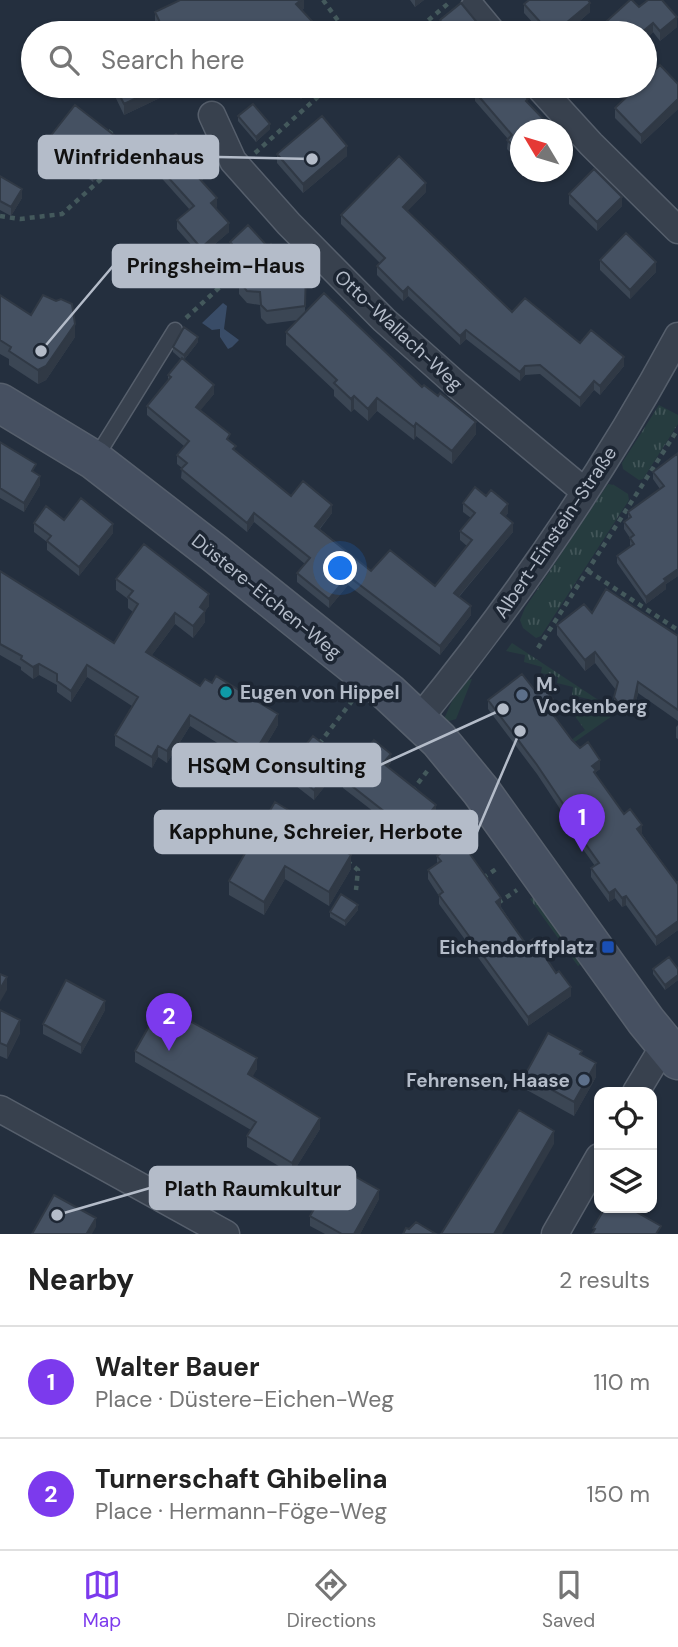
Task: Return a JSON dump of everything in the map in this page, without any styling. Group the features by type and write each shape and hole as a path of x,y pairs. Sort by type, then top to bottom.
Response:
{"street":[{"path":"463,5 480,21"},
{"path":"549,98 678,230"},
{"name":"Otto-Wallach-Weg","path":"212,114 233,161 289,224 384,320 584,491"},
{"name":"Albert-Einstein-Straße","path":"419,719 490,628 584,491 656,377 678,335"},
{"name":"Düstere-Eichen-Weg","path":"0,403 94,460 213,552 419,719 453,755 671,1052"},
{"path":"640,1087 671,1052"},
{"path":"0,1110 226,1234"},
{"path":"555,1234 594,1166"}],"lane":[{"path":"94,460 175,330"}],"path":[{"path":"323,0 338,21"},
{"path":"435,21 463,5"},
{"path":"238,167 316,98"},
{"path":"105,129 124,144"},
{"path":"0,216 20,219 62,214 109,172"},
{"path":"175,330 251,258"},
{"path":"538,648 678,429"},
{"path":"588,571 678,630"},
{"path":"310,746 319,744 370,678"},
{"path":"337,853 358,870 356,890"},
{"path":"477,878 479,881 500,866"}],"green space":[{"path":"659,405 678,415 678,424 643,479 639,480 623,469 622,463"},
{"path":"608,484 628,494 629,500 541,636 536,638 523,628 520,620 525,608"},
{"path":"512,643 609,707 615,714 569,746 567,743 585,730 574,715 575,712 592,715 596,701 572,695 573,687 557,683 558,677 541,673 542,667 524,662 525,655 506,651"},
{"path":"472,679 456,719 444,719 461,681"},
{"path":"540,892 546,914 560,934 575,940 588,959 578,966 530,899"}],"water":[{"path":"223,303 227,306 224,329 239,340 228,349 220,337 220,329 212,330 202,323"}],"building":[{"path":"180,0 301,0 296,4 312,21 159,21 155,12"},
{"path":"529,0 588,0 590,3 568,21 539,21 524,4"},
{"path":"630,0 639,7 648,0 662,0 677,17 660,31 657,21 607,21"},
{"path":"461,3 476,21 441,21"},
{"path":"660,65 678,84 678,99 641,135 615,108 625,98 657,98 657,68"},
{"path":"121,98 137,98 124,104"},
{"path":"480,98 527,98 526,101 543,119 510,119 510,133"},
{"path":"253,104 270,124 256,137 238,116"},
{"path":"75,105 119,139 93,173 49,138"},
{"path":"322,116 347,146 303,184 277,154"},
{"path":"176,134 206,168 197,176 217,198 211,203 229,223 201,248 177,220 194,206 157,165 154,169 146,152 163,136 168,141"},
{"path":"399,156 426,183 403,207 512,312 525,298 580,343 591,330 624,357 600,386 594,381 580,398 540,365 525,366 520,372 466,330 460,336 408,287 403,292 377,266 385,258 341,215"},
{"path":"594,169 622,197 597,222 569,194"},
{"path":"0,176 22,189 11,207 0,201"},
{"path":"248,225 268,247 271,244 294,268 300,268 306,273 305,306 267,311 261,305 260,292 247,291 239,281 240,274 251,264 230,242"},
{"path":"626,233 656,262 630,290 600,260"},
{"path":"324,293 422,387 424,385 438,396 440,393 476,422 452,451 416,423 414,427 377,398 368,409 354,396 351,399 334,383 337,380 286,332"},
{"path":"0,295 31,315 43,295 72,304 75,324 46,366 38,370 9,351 11,347 0,340"},
{"path":"184,327 198,337 184,355 173,347"},
{"path":"182,358 214,385 196,407 230,434 227,439 236,446 233,449 291,496 303,481 332,505 315,526 371,571 390,550 435,586 472,540 460,531 475,513 463,503 475,487 486,496 491,490 508,504 501,513 513,523 454,593 471,606 440,646 348,576 329,599 297,573 310,558 254,513 247,523 181,469 187,463 177,455 189,441 147,406 171,377 168,375"},
{"path":"0,442 36,464 32,471 40,476 24,503 0,488"},
{"path":"678,453 678,569 646,597 617,556 634,544 630,538 634,535 624,522 631,517 628,512 664,486 653,472"},
{"path":"81,498 113,524 79,567 47,541 51,536 34,523 46,506 64,520"},
{"path":"144,544 209,594 200,607 205,611 193,626 175,613 146,652 200,686 205,679 212,683 216,676 278,714 243,767 228,758 237,743 190,715 167,751 158,746 152,757 115,735 138,697 87,665 71,691 57,681 57,674 39,664 33,667 21,659 22,656 0,644 0,571 114,643 138,604 128,597 133,591 116,579"},
{"path":"606,589 678,636 678,710 638,682 634,701 627,705 619,704 614,697 618,682 595,652 585,660 557,625 584,604 592,613"},
{"path":"522,674 537,693 544,687 555,702 548,708 572,740 580,748 588,742 600,760 592,766 596,770 594,772 624,814 630,809 642,825 637,829 678,882 678,921 656,937 626,896 622,898 615,889 609,893 591,868 599,863 570,822 574,820 488,700"},
{"path":"313,736 340,757 314,790 287,769"},
{"path":"374,740 391,754 383,763 436,805 413,834 343,779"},
{"path":"275,802 310,823 306,829 351,855 329,892 285,866 264,902 229,881"},
{"path":"460,840 501,898 496,902 526,944 533,939 556,973 559,971 571,987 528,1017 439,895 443,892 428,870 441,861 437,856"},
{"path":"341,894 358,905 345,921 330,912"},
{"path":"669,957 678,969 678,975 665,985 653,969"},
{"path":"0,974 7,977 0,989"},
{"path":"66,980 105,1001 81,1045 43,1024"},
{"path":"161,1005 257,1058 248,1074 320,1118 292,1163 247,1136 256,1122 135,1051"},
{"path":"0,1010 20,1020 7,1046 0,1043"},
{"path":"548,1033 582,1051 580,1054 596,1063 574,1102 525,1075"},
{"path":"519,1110 554,1131 494,1234 441,1234"},
{"path":"338,1167 379,1190 354,1234 342,1234 310,1216"},
{"path":"54,1195 96,1218 87,1233 89,1234 32,1234"},
{"path":"602,1213 638,1213 661,1226 656,1234 592,1234 595,1229 593,1228"},
{"path":"416,1222 436,1234 403,1234 406,1228 409,1229"}],"place":[{"name":"Winfridenhaus","path":"312,159"},
{"name":"Pringsheim-Haus","path":"41,351"},
{"name":"Eugen von Hippel","path":"226,692"},
{"name":"M. Vockenberg","path":"522,695"},
{"name":"HSQM Consulting","path":"503,709"},
{"name":"Kapphune, Schreier, Herbote","path":"520,731"},
{"name":"Walter Bauer","path":"582,852"},
{"name":"Eichendorffplatz","path":"608,947"},
{"name":"Turnerschaft Ghibelina","path":"169,1051"},
{"name":"Fehrensen, Haase","path":"584,1080"},
{"name":"Plath Raumkultur","path":"57,1215"}]}
